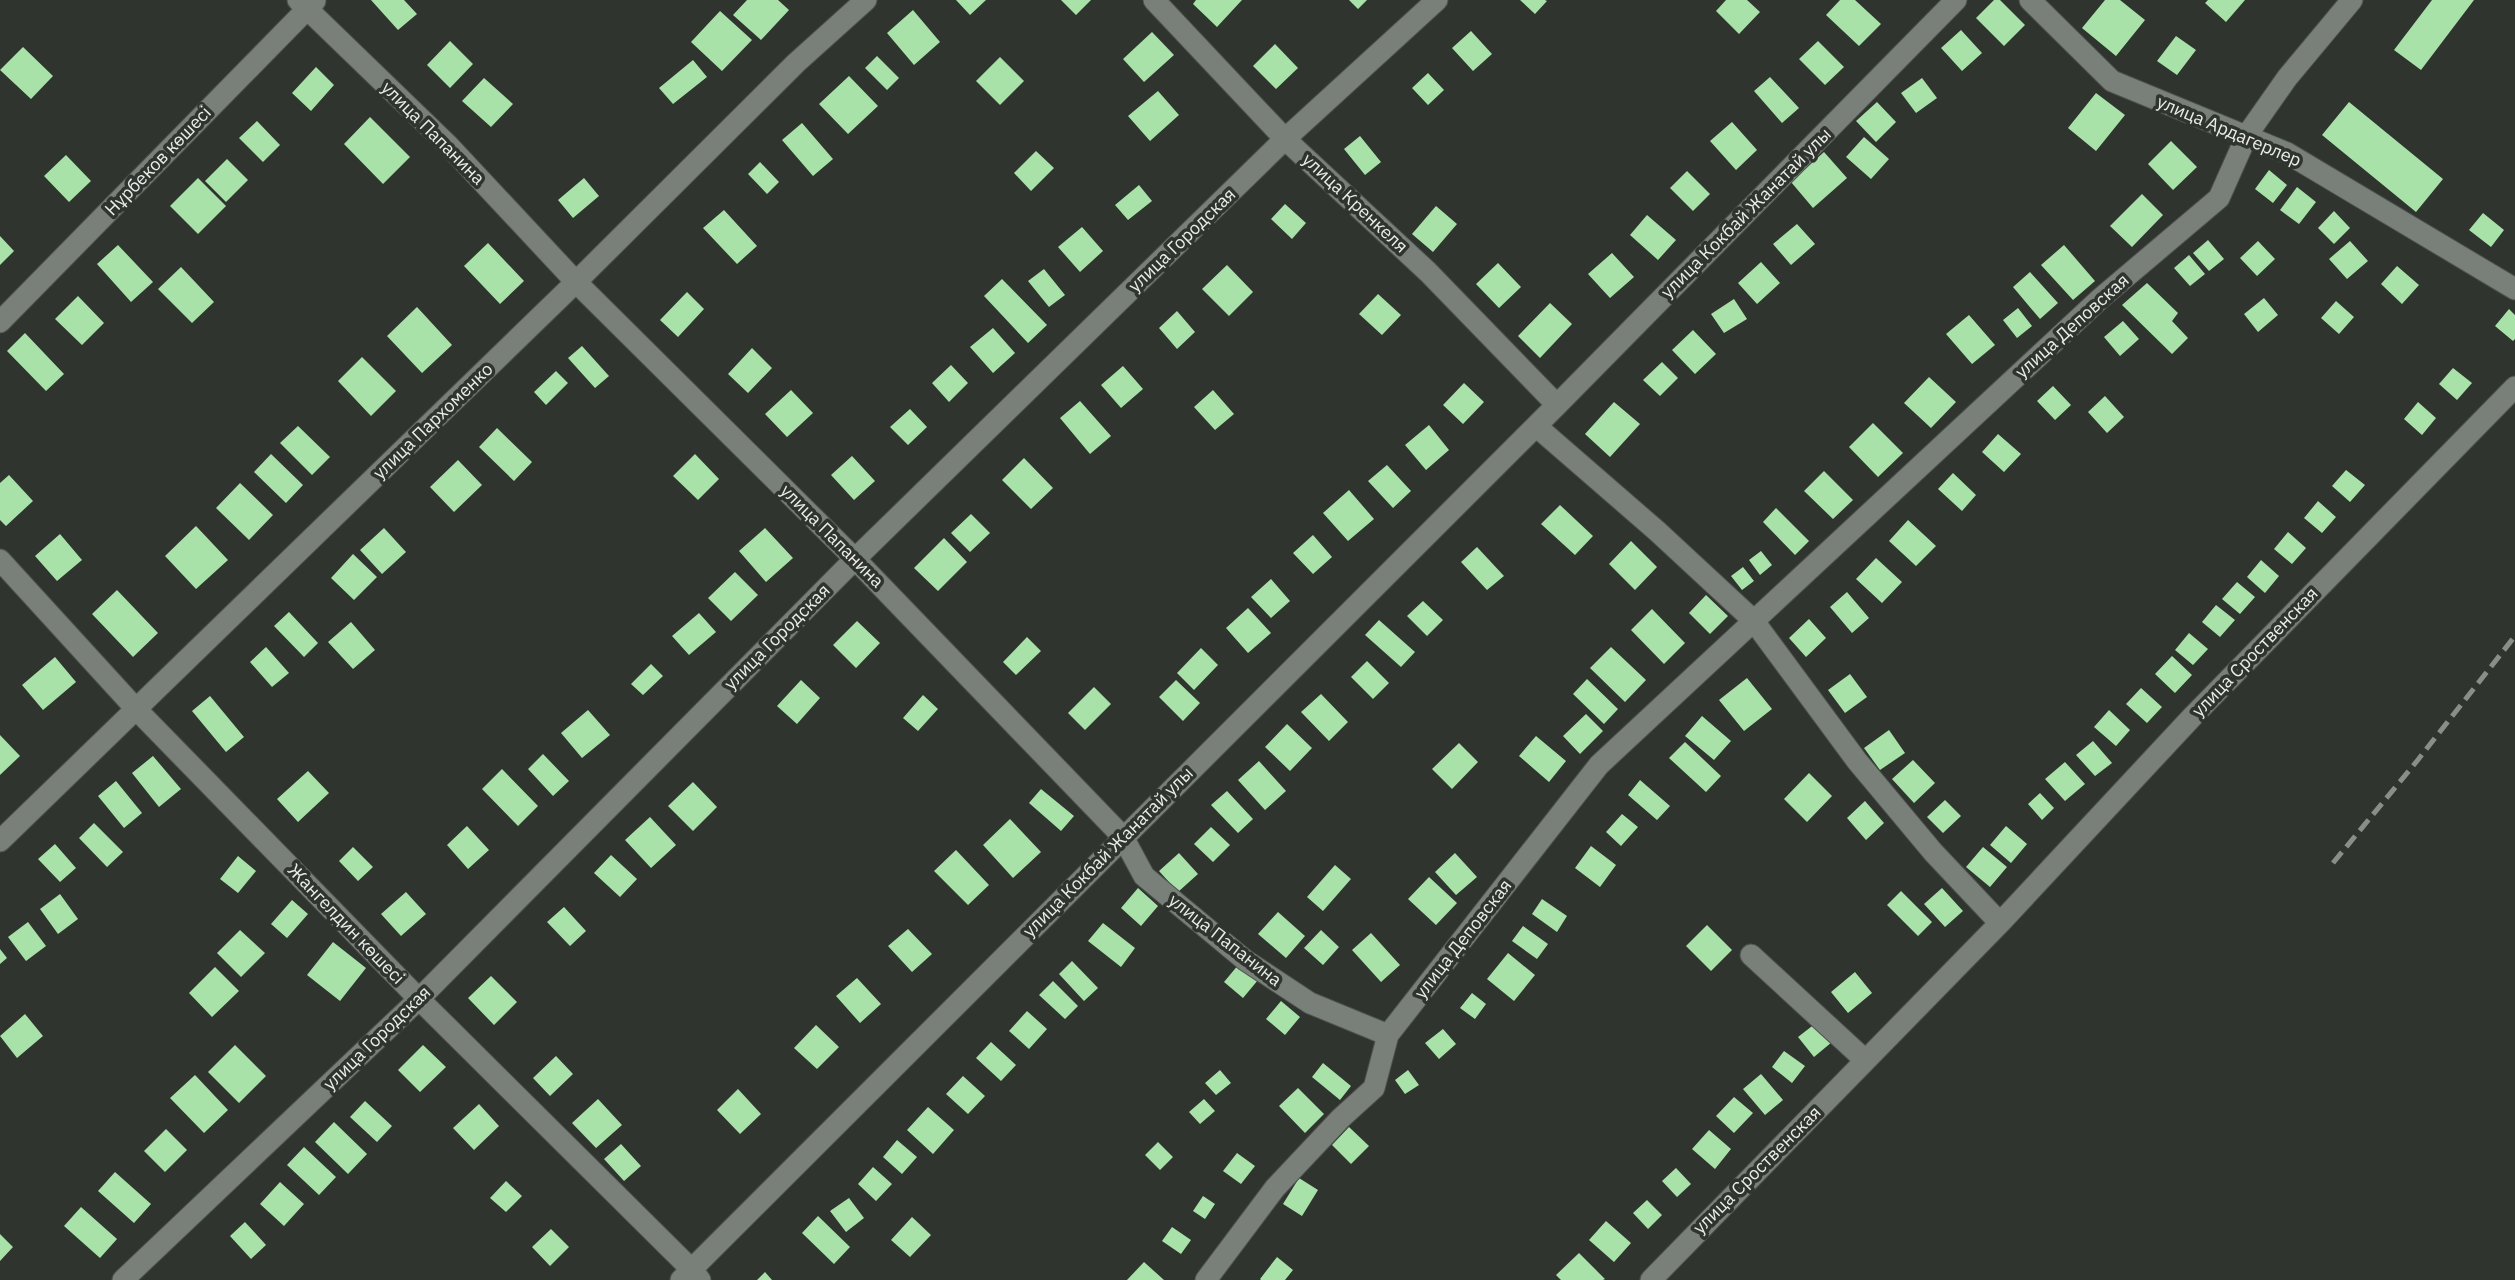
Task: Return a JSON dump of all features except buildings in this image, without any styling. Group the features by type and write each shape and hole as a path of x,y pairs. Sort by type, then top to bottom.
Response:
{"street":[{"name":"улица Пархоменко","path":"0,841 576,282 796,63 866,0"},
{"name":"улица Кренкеля","path":"1154,0 1285,139 1428,272 1557,405"},
{"name":"улица Городская","path":"123,1280 418,999 855,559 1285,139 1437,0"},
{"name":"улица Кокбай Жанатай улы","path":"691,1277 1123,836 1557,405 1956,0"},
{"name":"улица Ардагерлер","path":"2030,0 2112,81 2287,153 2515,289"},
{"name":"улица Деповская","path":"1206,1280 1275,1188 1341,1118 1374,1088 1388,1035 1600,765 2101,298 2219,198 2247,135 2287,78 2352,0"},
{"name":"улица Папанина","path":"307,3 448,145 576,282 855,559 1123,836 1143,876 1245,960 1310,1003 1388,1035"},
{"name":"Нұрбеков көшесі","path":"0,322 307,3"},
{"name":"улица Сроственская","path":"1651,1280 2000,923 2193,716 2515,387"},
{"path":"1536,426 1754,620 1857,761 1933,852 2000,923"},
{"name":"Жангелдин көшесі","path":"0,560 137,710 691,1277"},
{"path":"1751,955 1865,1060"}],"railway":[{"path":"2333,863 2515,636"}]}
